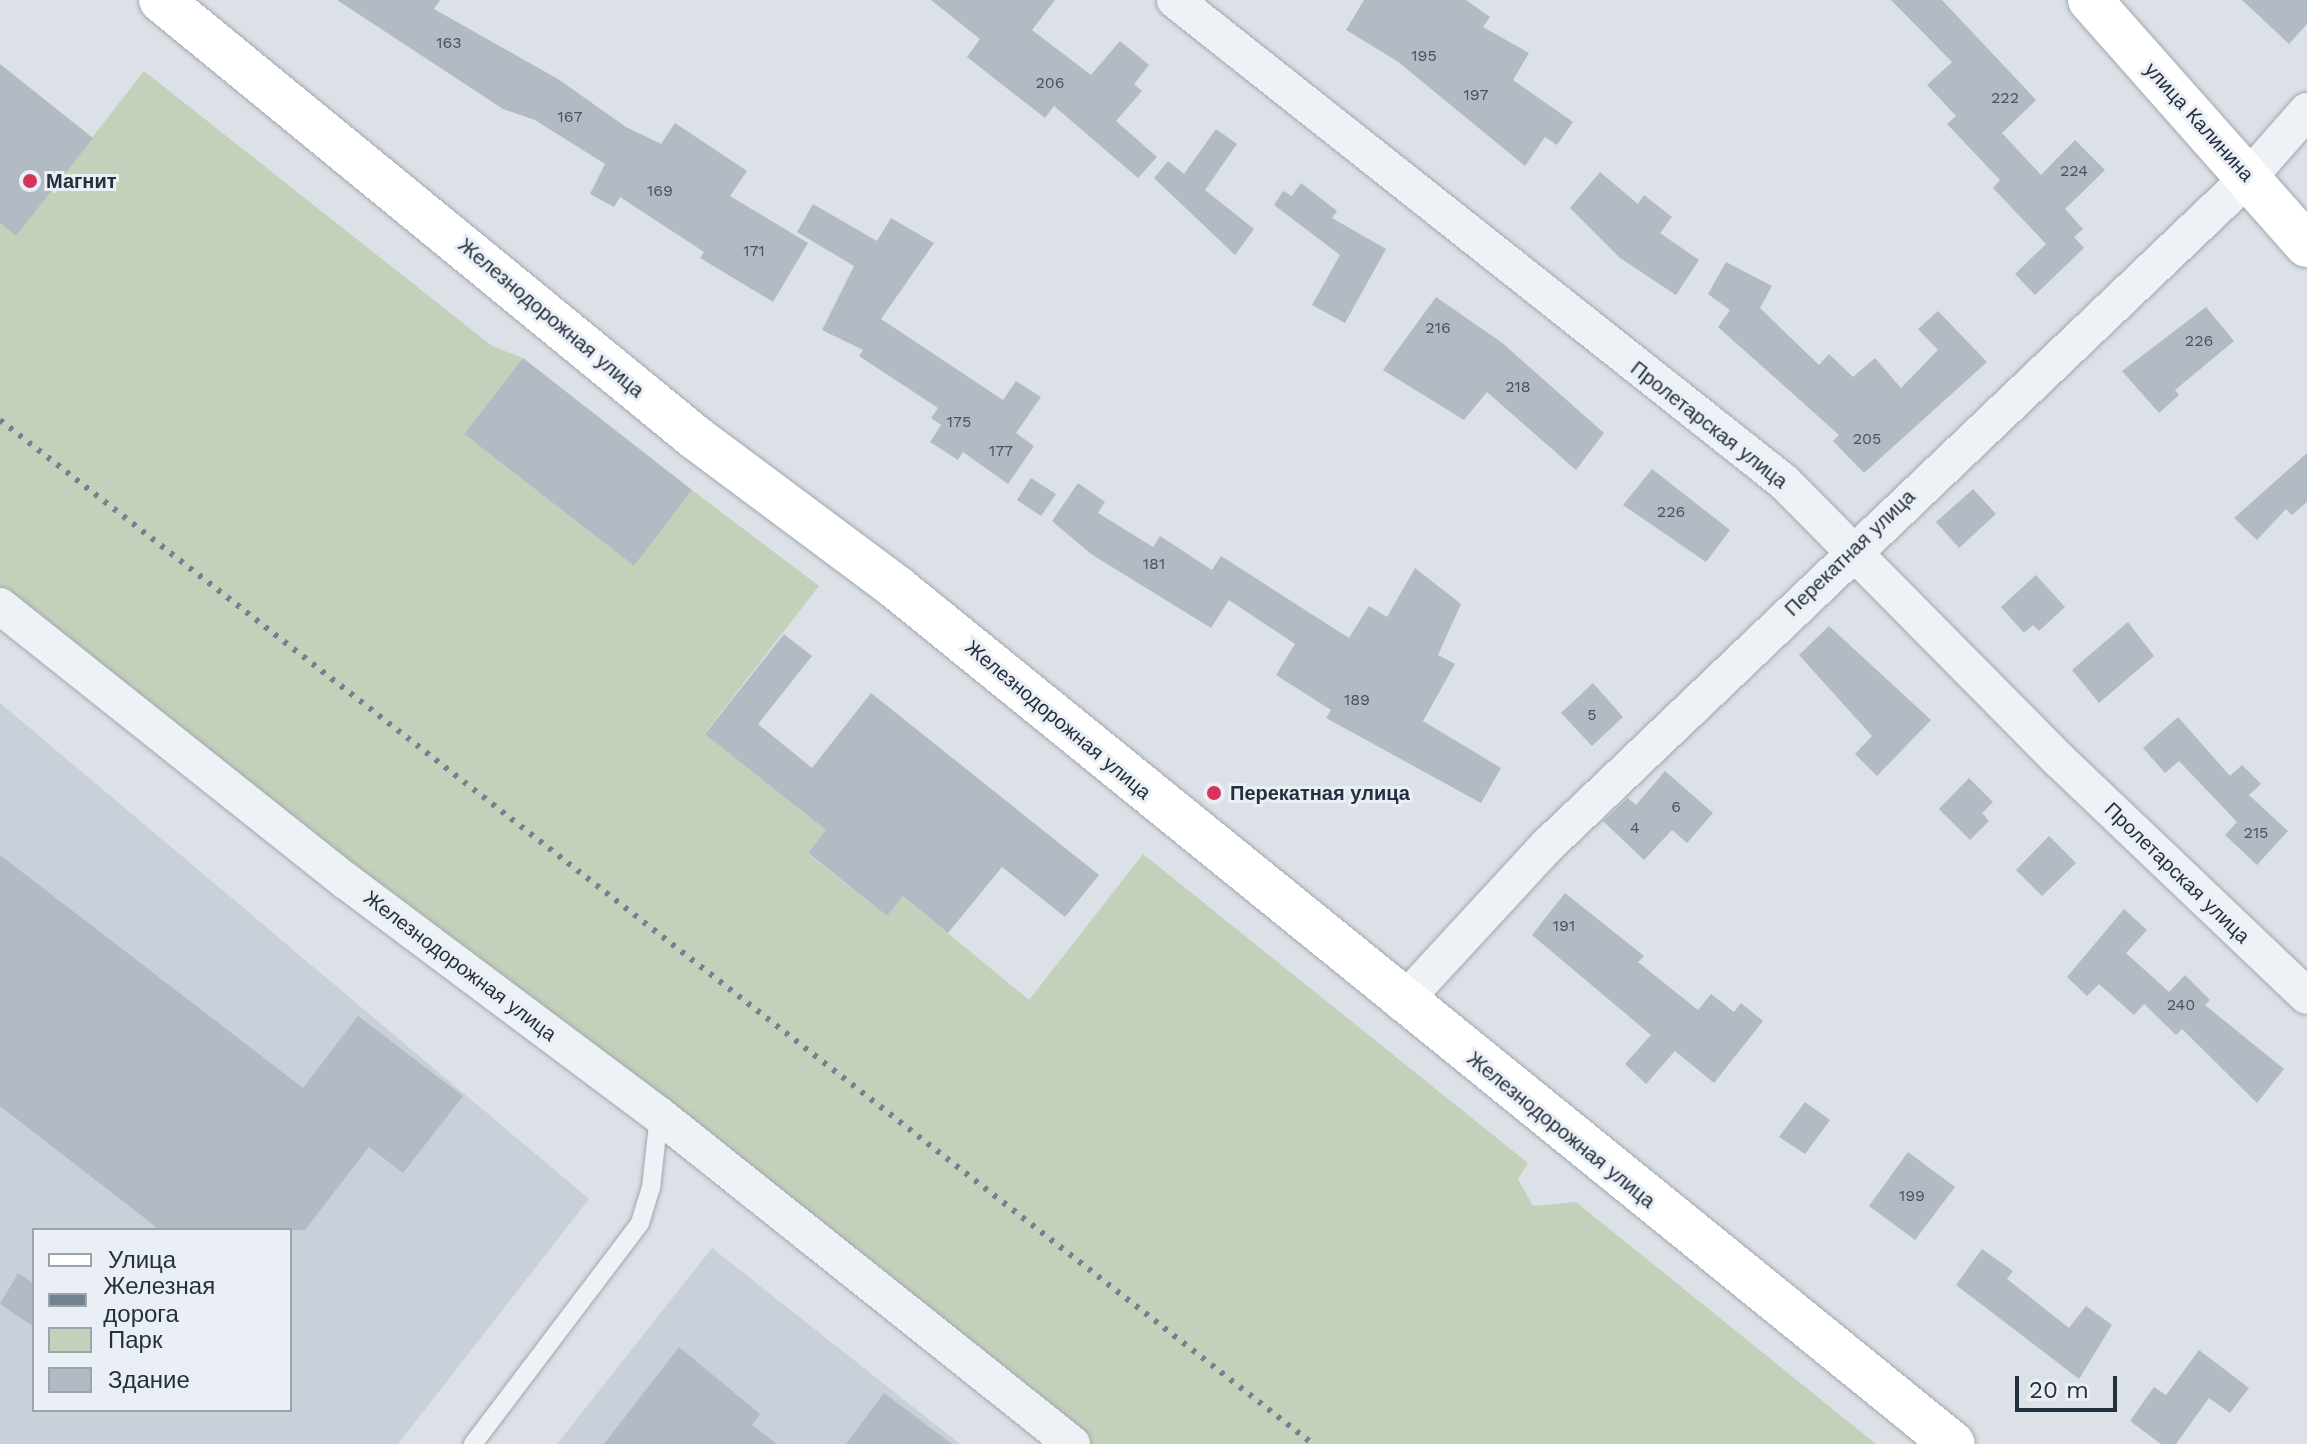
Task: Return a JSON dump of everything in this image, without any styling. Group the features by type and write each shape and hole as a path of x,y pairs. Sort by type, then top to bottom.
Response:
{"street":[{"name":"Железнодорожная улица","path":"161,0 696,438 1028,694 1402,1003 1953,1444"},
{"name":"Пролетарская улица","path":"1175,0 1784,482 1851,554 2307,996"},
{"name":"улица Калинина","path":"2090,0 2307,245"},
{"name":"Перекатная улица","path":"1402,1003 1548,845 2249,177 2307,111"},
{"name":"Железнодорожная улица","path":"0,606 346,881 659,1115 1072,1444"}],"lane":[{"path":"473,1444 640,1223 651,1188 659,1115"}],"shaded area":[{"path":"0,703 589,1199 398,1444 0,1444"},
{"path":"712,1248 960,1444 557,1444"}],"green space":[{"path":"144,71 492,346 523,358 464,434 634,566 692,490 819,586 705,733 826,830 808,854 887,916 903,896 1029,1000 1143,854 1528,1163 1518,1179 1533,1206 1576,1202 1876,1444 1072,1444 0,606 0,223 16,235"}],"building":[{"path":"337,0 440,0 434,9 558,79 626,127 661,144 675,123 747,171 730,196 808,243 773,302 700,258 704,252 620,197 614,207 590,194 605,164 535,120 503,109"},
{"path":"931,0 1055,0 1032,30 1091,75 1120,41 1149,65 1134,84 1142,91 1116,121 1157,157 1138,178 1054,106 1045,118 967,57 980,39"},
{"path":"1364,0 1466,0 1490,17 1483,27 1529,53 1513,80 1573,122 1557,145 1545,137 1525,166 1397,61 1346,30"},
{"path":"1891,0 1942,0 2036,100 2002,133 2041,175 2075,140 2105,170 2065,209 2083,229 2074,237 2084,248 2035,295 2015,274 2046,244 1993,188 2000,180 1947,124 1956,116 1927,85 1952,62"},
{"path":"2242,0 2307,0 2307,24 2289,44"},
{"name":"Магнит","path":"0,64 93,138 16,236 0,223"},
{"path":"1216,129 1237,144 1205,190 1254,229 1235,255 1154,178 1168,161 1184,174"},
{"path":"1600,172 1638,204 1644,195 1672,217 1660,233 1699,260 1676,295 1620,258 1570,208"},
{"path":"1301,183 1337,211 1332,218 1386,249 1345,323 1312,305 1340,255 1274,205 1283,191 1292,196"},
{"path":"813,204 877,241 891,218 934,243 881,319 1003,400 1016,381 1041,397 1016,433 1034,446 1008,484 963,452 958,460 930,442 941,425 931,418 938,408 859,356 863,350 822,330 854,266 797,232"},
{"path":"1726,262 1772,286 1760,308 1819,365 1829,354 1853,377 1875,358 1901,388 1938,350 1918,329 1938,311 1987,362 1864,473 1833,441 1839,435 1718,327 1730,310 1708,294"},
{"path":"1436,297 1501,342 1604,433 1576,470 1487,392 1464,420 1383,370"},
{"path":"2206,307 2234,341 2175,390 2179,395 2159,413 2122,371"},
{"path":"523,358 692,490 634,566 464,434"},
{"path":"2307,453 2307,502 2292,515 2286,509 2257,540 2234,518"},
{"path":"1652,469 1730,530 1706,562 1623,505"},
{"path":"1031,478 1056,494 1041,516 1017,500"},
{"path":"1078,483 1105,502 1098,513 1153,547 1160,536 1212,570 1221,556 1349,638 1369,606 1387,617 1415,568 1461,604 1438,655 1455,664 1423,721 1501,768 1481,803 1326,718 1331,710 1276,675 1295,644 1229,600 1211,628 1091,554 1052,521"},
{"path":"1973,489 1996,514 1959,548 1936,522"},
{"path":"2036,575 2065,607 2039,631 2033,625 2024,633 2001,607"},
{"path":"2128,622 2154,656 2099,703 2072,670"},
{"path":"1829,626 1931,720 1877,776 1855,754 1872,736 1799,655"},
{"path":"784,634 812,656 758,724 812,768 871,693 1099,875 1065,917 1002,867 948,933 903,896 887,916 808,853 826,830 705,734"},
{"path":"1593,683 1623,717 1592,746 1561,713"},
{"path":"2178,717 2230,776 2242,765 2261,784 2249,795 2288,831 2257,865 2225,835 2237,822 2179,761 2165,773 2143,748"},
{"path":"1665,771 1713,813 1687,843 1672,830 1644,860 1603,821 1628,798 1636,805"},
{"path":"1969,778 1993,802 1982,813 1989,821 1970,840 1939,809"},
{"path":"2049,836 2076,863 2042,896 2016,870"},
{"path":"0,855 303,1088 358,1016 463,1096 403,1173 369,1147 305,1230 157,1228 0,1106"},
{"path":"1565,893 1644,956 1638,962 1698,1010 1711,994 1734,1012 1741,1003 1763,1021 1714,1083 1675,1051 1646,1084 1625,1064 1651,1035 1532,935"},
{"path":"2124,909 2147,930 2126,953 2169,992 2185,975 2210,1000 2205,1005 2284,1069 2257,1103 2182,1029 2176,1035 2144,1004 2134,1015 2099,984 2087,996 2067,977"},
{"path":"1805,1102 1830,1120 1805,1154 1779,1137"},
{"path":"1908,1152 1955,1187 1915,1240 1869,1206"},
{"path":"1982,1249 2013,1271 2007,1279 2069,1328 2086,1306 2112,1325 2079,1379 1956,1285"},
{"path":"18,1273 32,1283 32,1326 0,1304"},
{"path":"679,1347 760,1414 752,1425 777,1444 604,1444"},
{"path":"2199,1350 2249,1388 2230,1413 2209,1398 2176,1444 2161,1444 2130,1421 2154,1387 2166,1395"},
{"path":"884,1393 952,1444 846,1444"}],"railway":[{"path":"0,420 1313,1444"}],"place":[{"name":"Магнит","path":"30,181"},
{"name":"Перекатная улица","path":"1214,793"}]}
